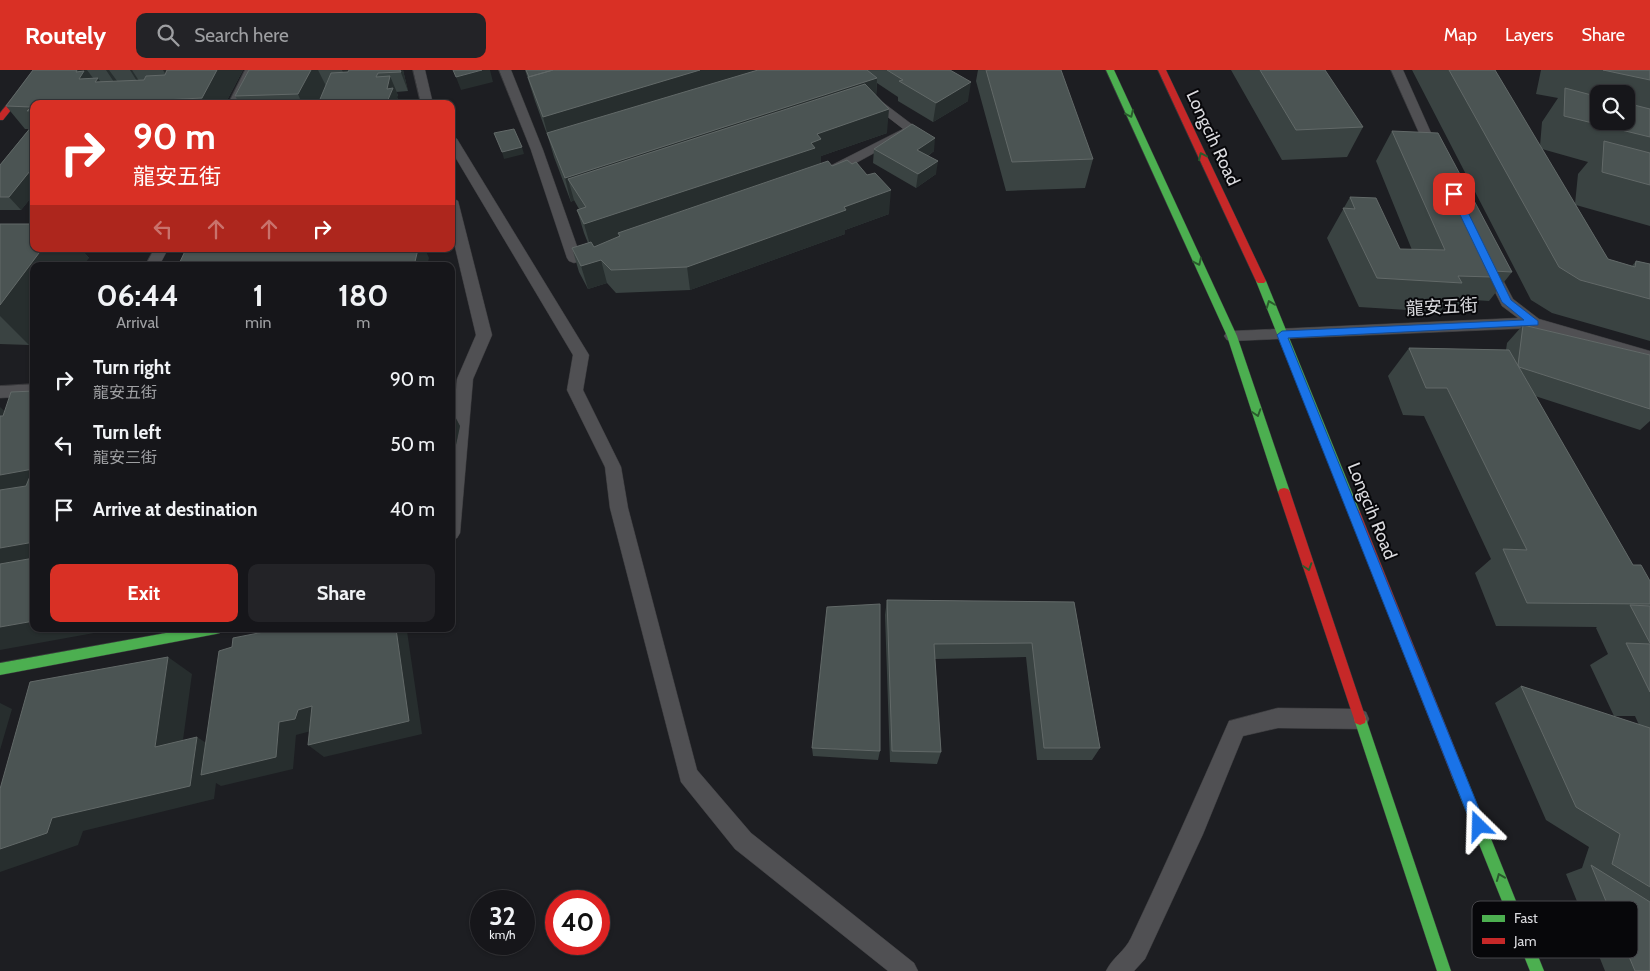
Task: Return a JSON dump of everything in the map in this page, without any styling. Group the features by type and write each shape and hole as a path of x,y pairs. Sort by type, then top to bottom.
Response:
{"street":[{"path":"0,118 39,70"},
{"path":"1110,70 1232,336 1444,971"},
{"name":"Longcih Road","path":"1162,70 1266,292 1509,901"},
{"path":"0,669 200,632"},
{"name":"Longcih Road","path":"1532,958 1537,971"}],"lane":[{"path":"236,100 251,70"},
{"path":"419,70 428,100"},
{"path":"505,70 542,149 574,258 611,246"},
{"path":"816,176 835,170 912,130 833,70"},
{"path":"1397,70 1441,167"},
{"path":"455,146 581,355 575,390 613,467 618,508 688,775 743,841 906,971"},
{"path":"455,217 484,335 458,380 455,446"},
{"path":"1485,257 1507,302 1534,323"},
{"name":"龍安五街","path":"1232,336 1534,323 1650,357"},
{"path":"0,392 30,390"},
{"path":"1118,971 1137,951 1236,728 1278,718 1359,719"}],"building":[{"path":"33,70 84,71 79,79 98,78 95,82 144,80 146,76 165,75 167,70 217,70 202,98 164,100 30,100 30,107 6,106"},
{"path":"249,70 311,70 298,94 235,96"},
{"path":"349,70 400,70 401,72 378,73 376,77 390,76 387,89 393,88 388,100 320,100 331,73 348,72"},
{"path":"453,70 482,70 456,77"},
{"path":"526,70 553,70 529,77"},
{"path":"553,70 700,70 543,117 528,77"},
{"path":"758,70 867,70 877,78 565,178 547,133"},
{"path":"887,70 950,70 971,82 936,103 899,81 903,80"},
{"path":"986,70 1061,70 1093,159 1012,162"},
{"path":"1260,70 1325,70 1363,127 1296,130"},
{"path":"1449,70 1495,70 1608,259 1635,267 1636,261 1650,264 1650,299 1580,280 1559,267"},
{"path":"1603,70 1650,70 1650,80"},
{"path":"865,84 889,109 817,134 821,139 811,143 815,148 584,224 577,210 586,207 568,179"},
{"path":"1565,88 1590,95 1590,122 1564,116"},
{"path":"1635,105 1650,109 1650,137 1621,130 1635,130"},
{"path":"912,124 935,138 917,150 938,161 918,174 874,149"},
{"path":"30,128 30,171 9,197 0,197 0,165"},
{"path":"514,129 522,147 502,152 494,133"},
{"path":"1392,131 1438,133 1512,272 1493,271 1492,277 1458,276 1462,283 1377,278 1343,208 1355,209 1350,197 1376,198 1400,249 1445,250"},
{"path":"1604,141 1650,153 1650,185 1602,172"},
{"path":"847,160 852,164 856,162 867,175 875,173 891,190 844,207 846,210 687,267 611,270 601,260 581,266 572,248 591,242 594,247 620,236 618,233 828,161 832,166"},
{"path":"0,224 30,224 30,252 40,252 32,262 30,262 30,265 0,305"},
{"path":"185,252 417,252 415,262 180,262"},
{"path":"1523,325 1650,355 1650,409 1519,367"},
{"path":"1409,348 1509,350 1633,565 1641,565 1650,581 1650,604 1527,603 1503,549 1527,550 1447,388 1426,388"},
{"path":"30,391 30,470 0,475 0,416 3,416 11,392"},
{"path":"30,476 30,543 0,548 0,490 26,486"},
{"path":"30,559 30,622 0,627 0,564"},
{"path":"887,600 1074,602 1100,748 1044,748 1032,643 934,644 941,752 892,751"},
{"path":"880,604 880,751 812,748 827,607"},
{"path":"1630,605 1650,606 1650,643"},
{"path":"264,632 396,632 409,721 308,745 312,706 298,710 295,719 279,722 276,757 201,775 219,651 232,647 233,638"},
{"path":"1626,643 1650,644 1650,692"},
{"path":"168,657 155,747 197,737 190,786 52,818 47,833 0,849 0,789 30,682"},
{"path":"1521,686 1650,728 1650,887 1612,864 1620,834 1576,807"},
{"path":"1591,865 1650,902 1650,971 1635,971 1630,958 1638,958 1638,901 1606,901"}],"traffic: fast":[{"path":"1110,70 1232,336 1284,492"},
{"path":"1261,281 1354,512"},
{"path":"0,669 200,632"},
{"path":"1360,719 1444,971"},
{"path":"1458,774 1509,901"},
{"path":"1532,958 1537,971"}],"traffic: jam":[{"path":"0,118 39,70"},
{"path":"1162,70 1261,281"},
{"path":"1284,492 1360,719"},
{"path":"1354,512 1458,774"}],"route":[{"path":"1454,194 1507,302 1534,323 1282,335 1479,826"}]}
